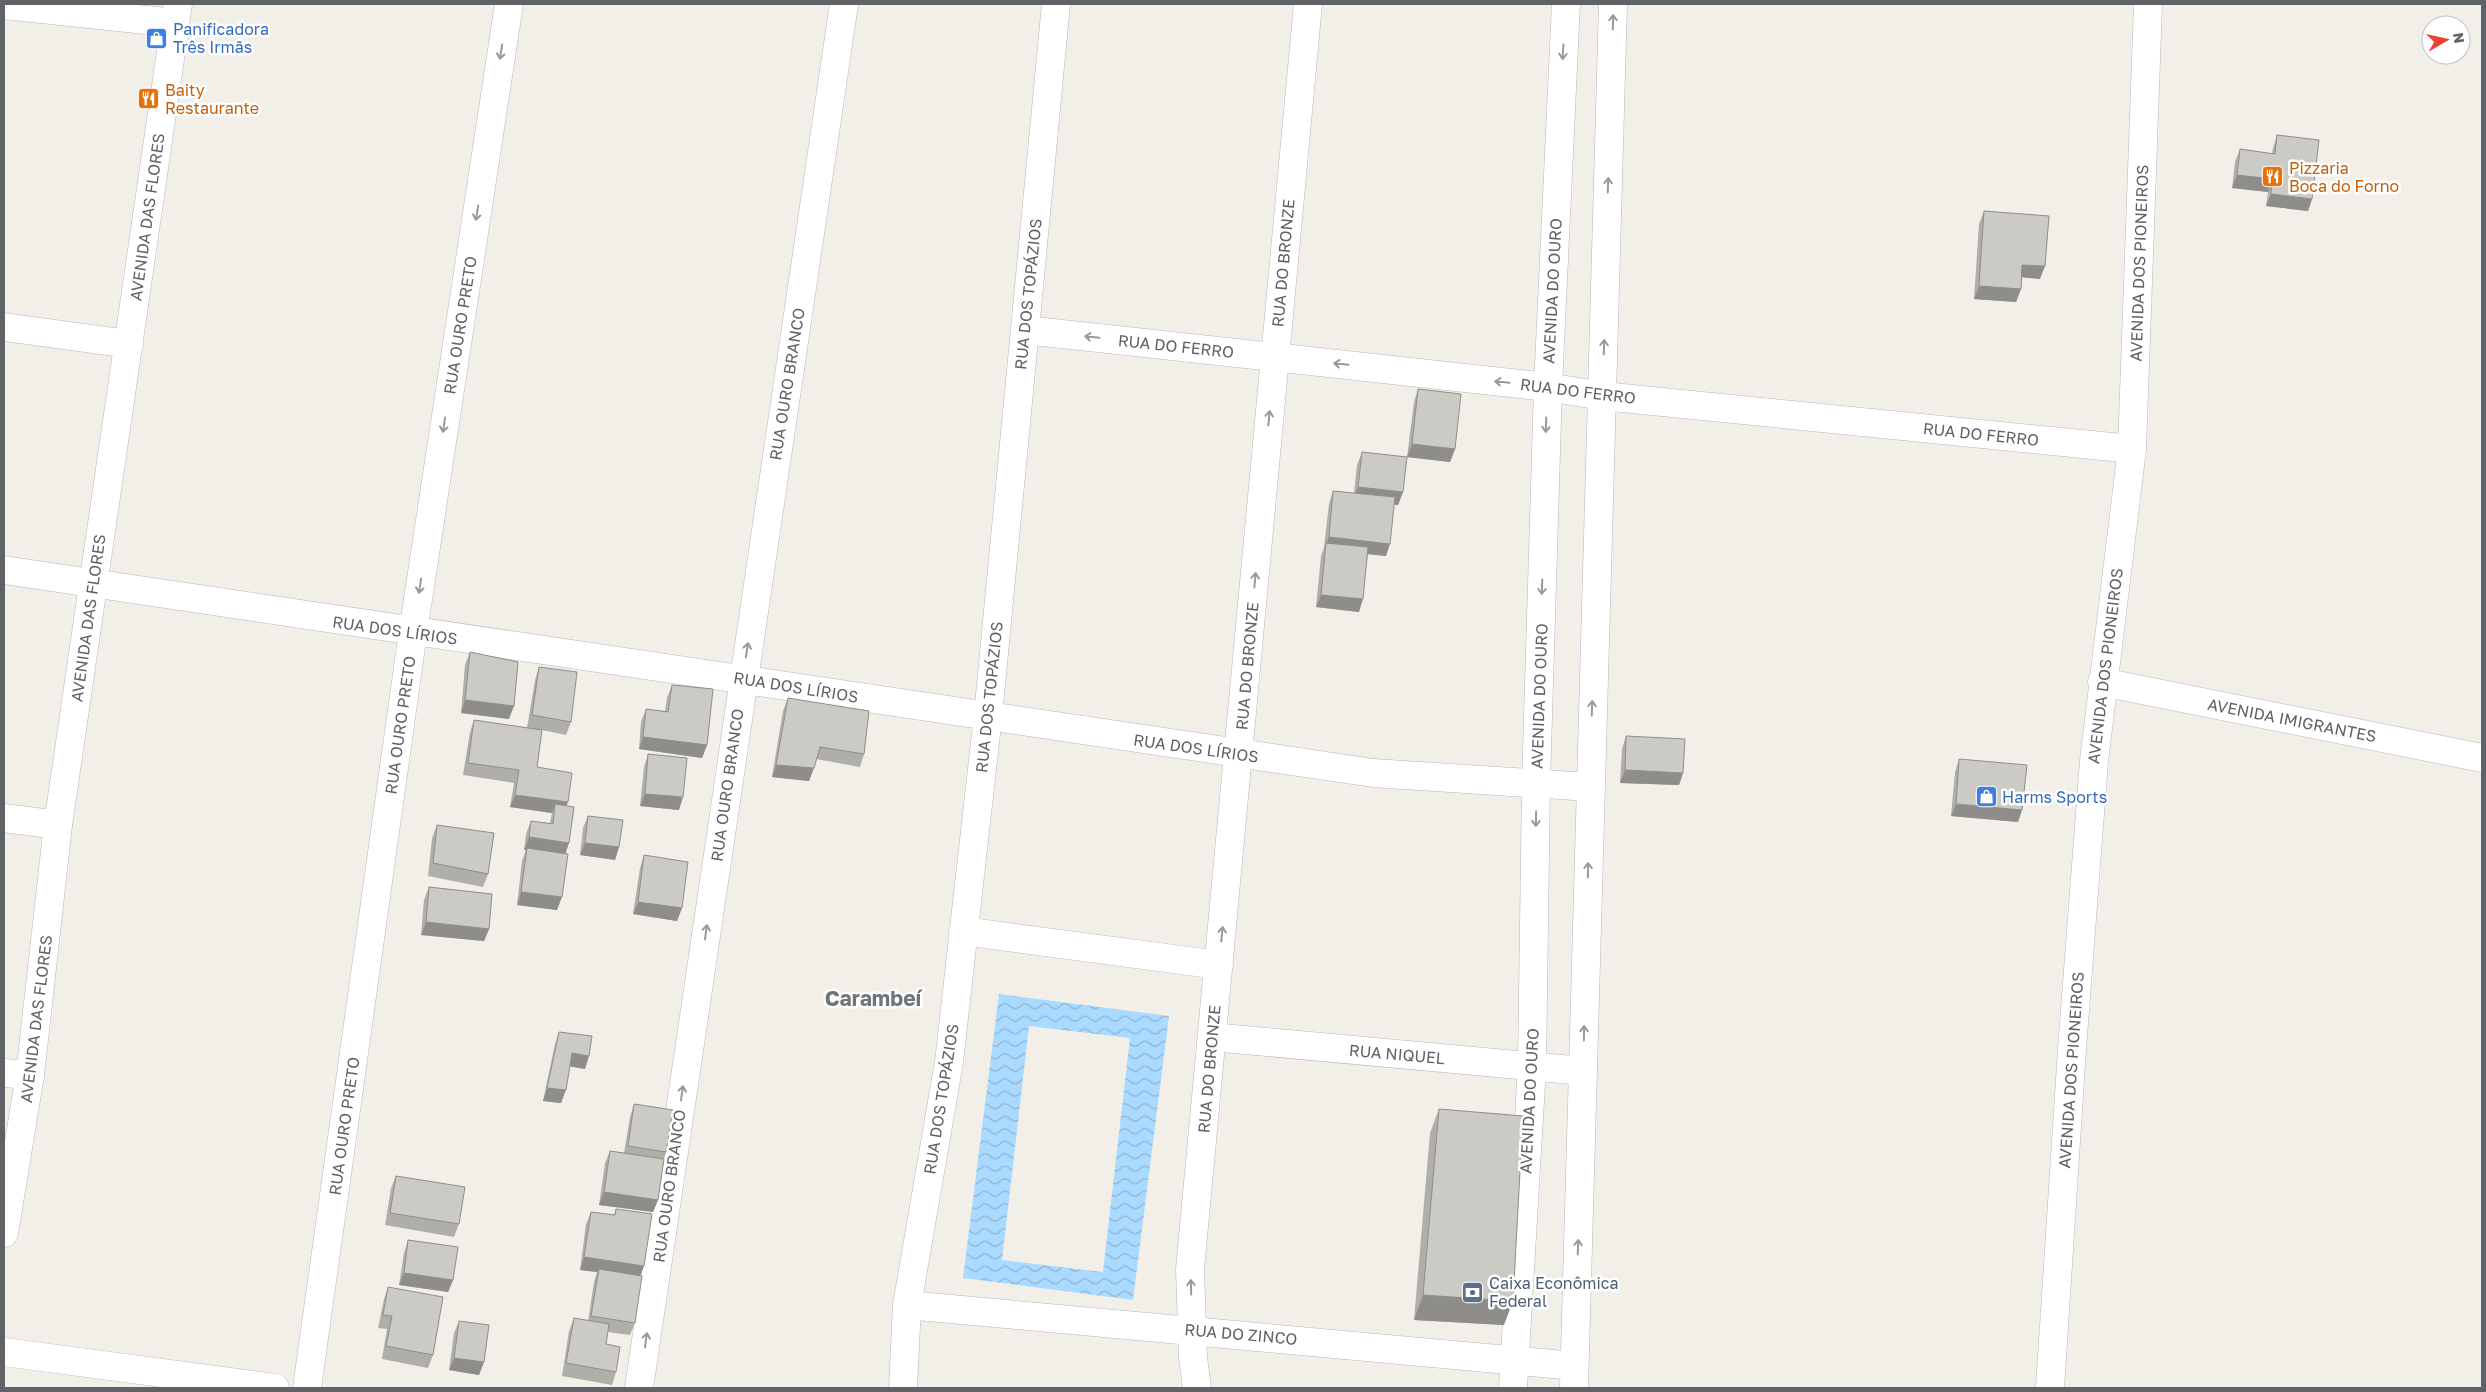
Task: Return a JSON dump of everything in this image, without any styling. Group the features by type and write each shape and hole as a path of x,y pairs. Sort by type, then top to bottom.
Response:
{"street":[{"name":"RUA OURO PRETO","path":"307,1388 413,632 509,4"},
{"name":"RUA OURO BRANCO","path":"639,1388 844,4"},
{"name":"RUA DOS TOPÁZIOS","path":"903,1388 907,1305 949,1062 988,716 1056,4"},
{"name":"RUA DO BRONZE","path":"1198,1388 1192,1330 1190,1269 1308,4"},
{"name":"AVENIDA DO OURO","path":"1513,1388 1532,1067 1536,783 1548,387 1566,4"},
{"path":"1574,1377 1613,4"},
{"name":"AVENIDA DOS PIONEIROS","path":"2050,1388 2072,1049 2102,682 2132,449 2148,4"},
{"path":"4,5 177,14"},
{"name":"AVENIDA DAS FLORES","path":"4,1233 30,1075 58,825 92,585 177,14"},
{"path":"4,327 129,344"},
{"name":"RUA DO FERRO","path":"1025,330 1548,387 1602,396 2132,449"},
{"name":"RUA DOS LÍRIOS","path":"4,570 92,585 413,632 743,678 1239,754 1373,772 1590,787"},
{"name":"AVENIDA IMIGRANTES","path":"2102,682 2482,758"},
{"path":"4,818 58,825"},
{"path":"964,931 1219,965"},
{"name":"RUA NIQUEL","path":"1212,1037 1583,1071"},
{"path":"4,1074 30,1075"},
{"name":"RUA DO ZINCO","path":"907,1305 1514,1360 1574,1377"},
{"path":"4,1352 275,1388"}],"water":[{"path":"999,994 1169,1016 1133,1300 963,1278","holes":["1029,1026 1130,1038 1103,1272 1002,1260"]}],"building":[{"name":"Pizzaria Boca do Forno","path":"2277,135 2319,140 2312,199 2271,194 2272,179 2237,175 2240,149 2275,154"},
{"path":"1984,211 2049,216 2045,266 2022,265 2021,289 1979,286"},
{"path":"1418,389 1461,394 1455,449 1412,444"},
{"path":"1362,452 1407,457 1403,492 1358,487"},
{"path":"1333,491 1395,497 1390,544 1329,537"},
{"path":"1326,543 1368,547 1363,599 1321,595"},
{"path":"470,652 518,662 514,706 465,700"},
{"path":"539,667 577,672 571,722 532,715"},
{"path":"672,685 713,689 707,745 643,737 646,709 668,712"},
{"path":"788,698 869,711 864,754 820,747 814,768 776,765"},
{"path":"474,720 542,730 537,767 572,773 568,802 515,795 519,770 468,763"},
{"path":"1626,736 1685,739 1683,773 1625,770"},
{"path":"648,754 687,758 683,797 645,794"},
{"name":"Harms Sports","path":"1959,759 2027,765 2022,810 1956,804"},
{"path":"555,804 574,807 569,843 529,837 531,821 553,824"},
{"path":"588,816 623,820 619,847 585,843"},
{"path":"437,825 494,833 488,874 433,863"},
{"path":"527,848 568,854 562,897 521,892"},
{"path":"644,855 688,862 682,908 638,902"},
{"path":"429,887 492,894 489,929 426,922"},
{"path":"559,1032 592,1036 589,1056 572,1053 566,1090 547,1088"},
{"path":"634,1104 673,1110 666,1152 628,1146"},
{"path":"1439,1109 1523,1116 1513,1301 1423,1295"},
{"path":"610,1151 664,1159 658,1200 604,1192"},
{"path":"396,1176 465,1187 459,1224 390,1213"},
{"path":"616,1209 652,1214 644,1266 584,1257 591,1212 615,1215"},
{"path":"408,1240 458,1247 453,1280 404,1273"},
{"path":"599,1269 642,1276 635,1323 591,1316"},
{"path":"388,1287 443,1297 433,1355 386,1346 392,1316 383,1315"},
{"path":"574,1318 609,1324 606,1344 620,1347 616,1372 566,1363"},
{"path":"459,1321 489,1325 484,1362 454,1358"}],"place":[{"name":"Panificadora Três Irmãs","path":"157,38"},
{"name":"Baity Restaurante","path":"149,99"},
{"name":"Pizzaria Boca do Forno","path":"2273,177"},
{"name":"Harms Sports","path":"1986,797"},
{"name":"Caixa Econômica Federal","path":"1473,1292"}],"district":[{"name":"Carambeí","path":"873,999"}]}
